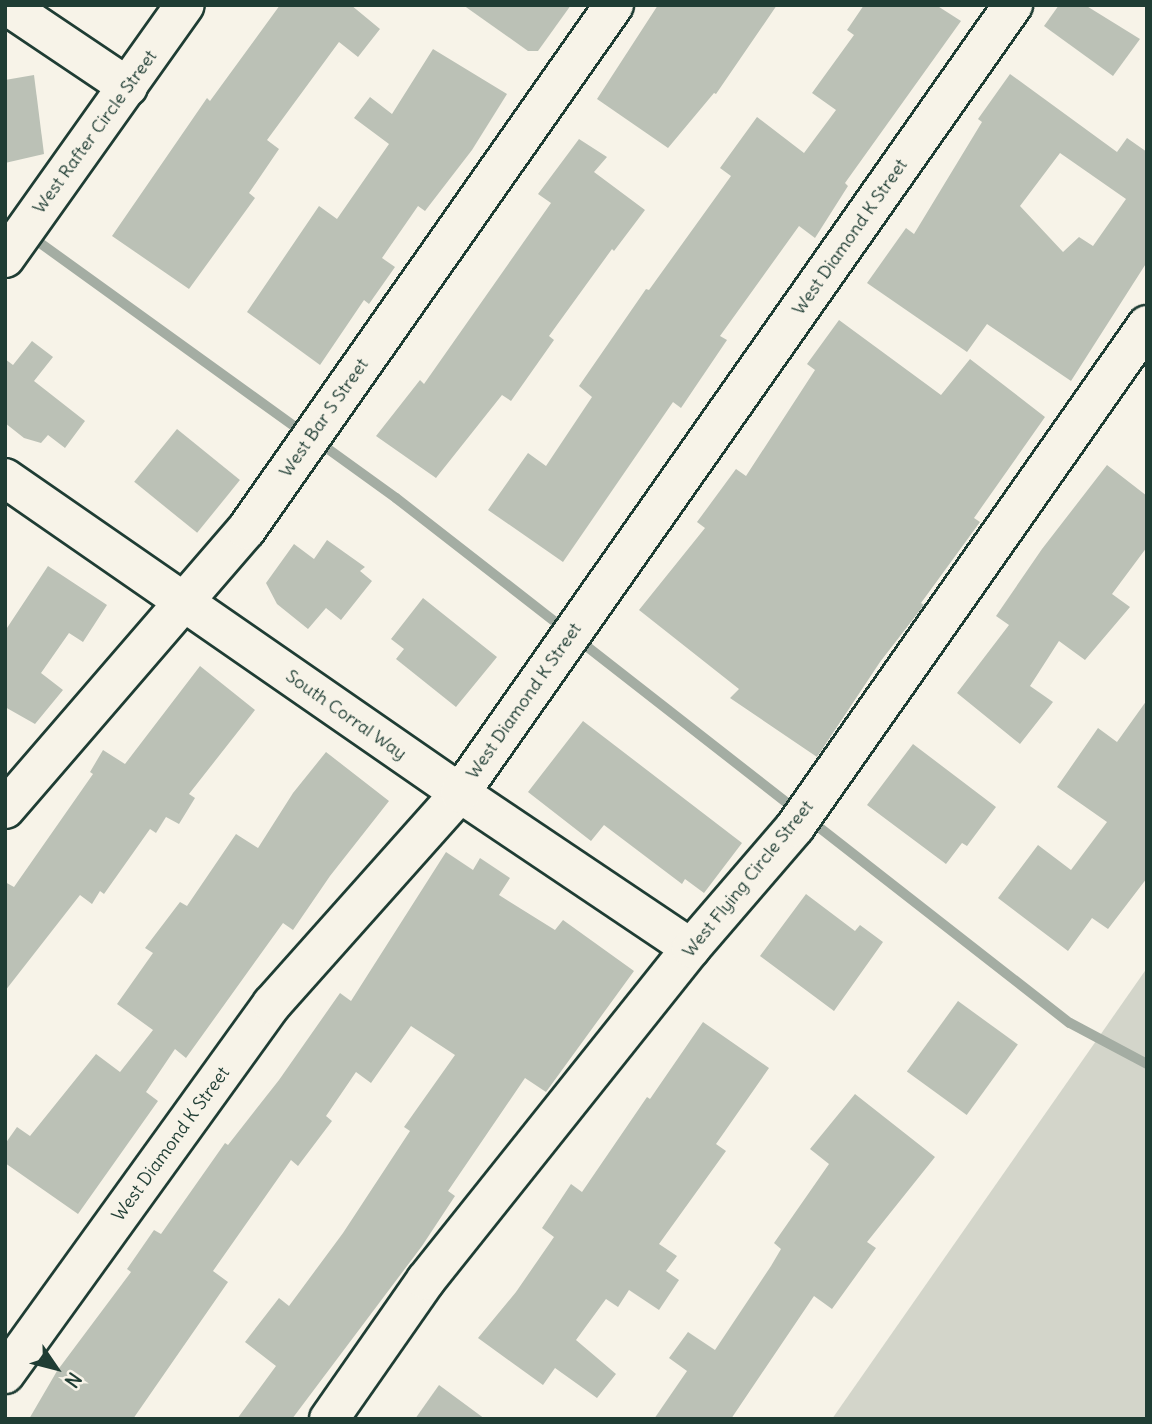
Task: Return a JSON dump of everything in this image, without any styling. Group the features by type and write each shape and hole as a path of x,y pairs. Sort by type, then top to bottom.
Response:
{"street":[{"path":"6,5 128,87"},
{"name":"West Rafter Circle Street","path":"5,258 185,5"},
{"name":"West Bar S Street","path":"5,809 246,530 614,5"},
{"name":"West Diamond K Street","path":"5,1374 271,1004 460,793 1013,5"},
{"name":"West Flying Circle Street","path":"329,1419 426,1280 691,947 795,827 1147,325"},
{"name":"South Corral Way","path":"5,478 460,793 691,947"}],"shaded area":[{"path":"1147,968 1147,1419 832,1419"}],"building":[{"path":"280,5 351,5 380,29 358,57 339,42 267,140 279,149 249,193 255,198 189,289 112,236 207,98 210,101"},
{"path":"463,5 571,5 538,51 528,51"},
{"path":"658,5 777,5 716,94 714,93 668,148 597,99"},
{"path":"864,5 936,5 961,21 845,183 848,186 815,238 799,226 720,336 727,340 681,408 673,402 563,562 488,510 528,453 546,466 592,397 579,386 646,289 649,290 731,176 720,168 757,117 804,153 836,110 812,93 854,35 847,30"},
{"path":"1059,5 1085,5 1140,39 1113,76 1044,26"},
{"path":"433,49 507,94 472,150 425,211 418,206 382,258 395,267 369,304 364,300 320,365 247,312 319,206 337,219 389,144 354,118 370,97 392,114"},
{"path":"1010,74 1117,152 1127,138 1147,152 1147,262 1071,381 987,324 967,352 867,283 906,228 914,234 982,122 978,119","holes":["1060,153 1126,199 1093,246 1079,237 1063,252 1020,206"]},
{"path":"34,75 44,154 5,163 5,80"},
{"path":"579,139 607,157 594,172 645,210 614,251 612,249 549,336 554,340 511,401 502,395 436,478 376,436 420,380 424,384 551,203 538,194"},
{"path":"839,320 941,395 970,359 1045,417 974,518 980,522 921,603 924,605 880,662 817,757 730,698 739,689 639,610 705,528 697,522 736,469 746,476 815,370 807,364"},
{"path":"32,341 53,357 34,381 85,421 65,448 48,435 41,443 24,438 5,423 5,359 13,365"},
{"path":"177,429 240,480 197,533 134,482"},
{"path":"1107,465 1147,496 1147,547 1112,594 1130,607 1085,660 1059,641 1030,686 1053,702 1020,744 957,693 1009,625 996,616 1042,549"},
{"path":"327,540 365,567 360,571 372,581 341,620 326,608 308,629 277,604 266,583 294,544 314,559"},
{"path":"48,566 107,605 83,642 69,633 41,673 63,690 35,724 5,707 5,631"},
{"path":"423,598 497,657 456,707 396,659 404,649 391,639"},
{"path":"200,666 255,710 189,794 195,798 179,824 166,817 156,833 150,829 104,894 100,891 92,904 80,895 5,991 5,882 14,887 93,774 90,772 103,750 125,764"},
{"path":"1147,700 1147,878 1108,929 1092,918 1068,951 998,898 1038,845 1071,870 1107,822 1057,787 1098,728 1117,742"},
{"path":"583,721 742,843 704,893 685,879 682,884 604,825 591,841 528,792"},
{"path":"913,744 996,807 967,846 962,843 946,864 867,805"},
{"path":"326,752 389,801 330,876 293,930 283,923 186,1058 175,1049 146,1092 158,1101 78,1214 5,1163 5,1144 17,1127 30,1136 96,1054 120,1072 153,1030 117,1004 153,953 145,948 180,902 187,906 236,834 258,848 293,793"},
{"path":"446,852 473,870 480,858 510,878 499,895 555,930 563,920 634,971 546,1092 525,1078 448,1191 455,1196 422,1246 292,1419 237,1419 276,1366 245,1342 279,1298 289,1306 343,1233 410,1131 404,1127 455,1055 411,1026 371,1083 356,1072 326,1116 332,1121 298,1166 291,1160 213,1271 228,1282 133,1419 29,1419 57,1371 131,1272 127,1269 154,1230 161,1234 225,1143 228,1145 279,1080 340,993 351,1001"},
{"path":"806,894 855,931 860,925 883,942 834,1011 760,956"},
{"path":"958,1001 1018,1044 967,1115 907,1071"},
{"path":"703,1022 769,1068 716,1144 726,1151 659,1244 677,1256 666,1271 679,1280 659,1310 629,1290 618,1307 606,1299 576,1340 616,1374 597,1398 555,1368 543,1385 478,1338 516,1292 554,1237 542,1228 571,1184 582,1192 647,1097 650,1099"},
{"path":"855,1094 935,1157 867,1242 876,1248 832,1309 814,1296 731,1419 654,1419 687,1371 669,1358 688,1332 715,1350 781,1249 774,1243 829,1164 810,1149"},
{"path":"439,1385 485,1419 415,1419"}],"waterway":[{"path":"29,235 304,433"},
{"path":"317,441 396,498 564,629"},
{"path":"576,638 799,812"},
{"path":"811,821 1070,1023 1147,1064"}]}
